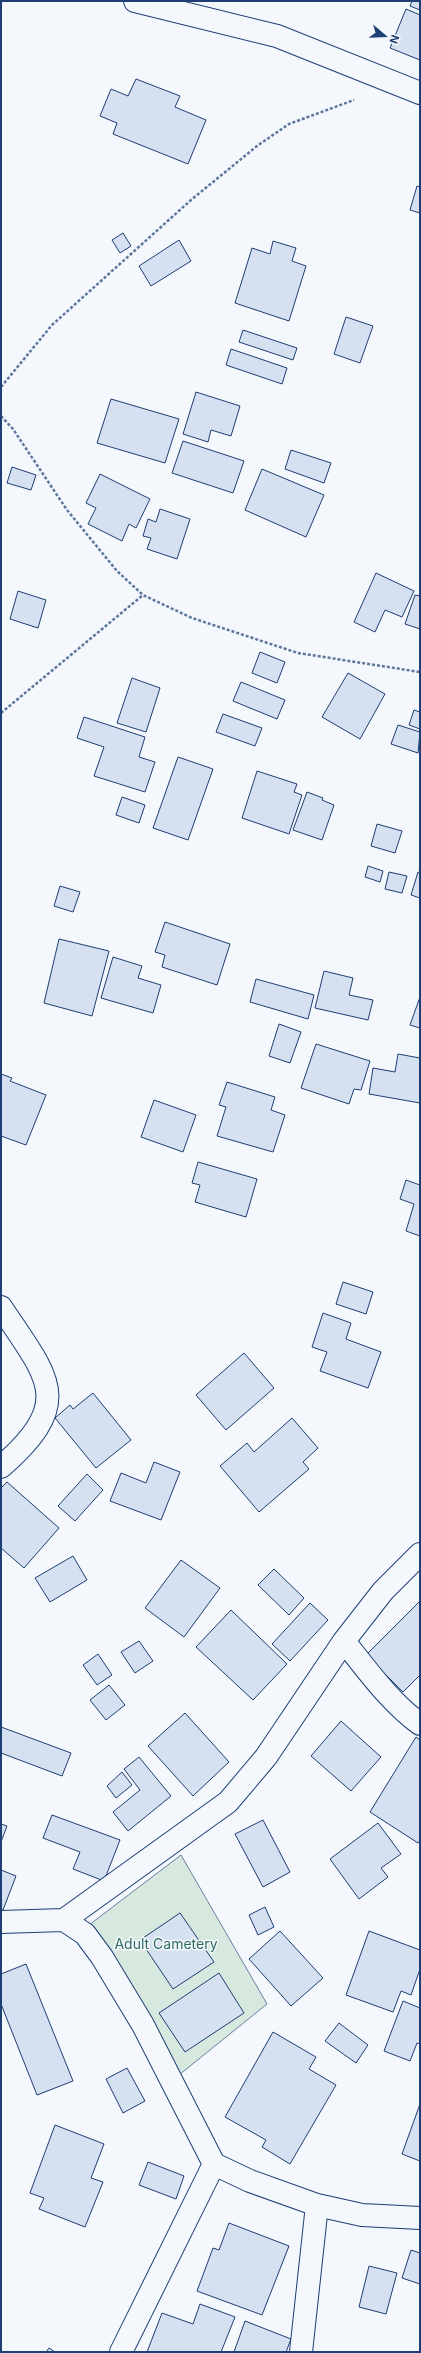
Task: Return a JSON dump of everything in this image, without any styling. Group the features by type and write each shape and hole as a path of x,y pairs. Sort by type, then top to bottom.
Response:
{"street":[{"path":"135,1 277,36 420,92"},
{"path":"1,1307 42,1368 49,1392 48,1409 31,1437 1,1467"},
{"path":"1,1922 64,1920 228,1802 266,1757 344,1641 383,1591 420,1554"},
{"path":"344,1641 397,1703 420,1724"},
{"path":"64,1920 85,1934 102,1957 143,2025 214,2164 250,2181 316,2205 362,2215 420,2218"},
{"path":"121,2352 214,2164"},
{"path":"301,2352 316,2205"}],"path":[{"path":"1,386 52,325 191,200 257,146 289,124 397,83"},
{"path":"1,416 13,429 67,510 117,571 143,595 192,618 298,653 420,672"},
{"path":"1,713 143,595"}],"green space":[{"name":"Adult Cametery","path":"181,1855 267,2004 179,2075 89,1925"}],"building":[{"path":"412,1 420,1 420,10 410,6"},
{"path":"406,9 420,15 420,60 390,48"},
{"path":"136,79 180,96 175,107 206,120 188,164 113,134 117,123 100,116 111,89 128,96"},
{"path":"417,186 420,187 420,213 410,210"},
{"path":"123,233 131,246 120,253 112,240"},
{"path":"179,240 191,261 151,286 139,266"},
{"path":"273,241 296,248 292,261 306,266 289,321 235,303 252,248 270,254"},
{"path":"346,317 373,326 360,363 334,354"},
{"path":"243,330 297,348 293,360 239,342"},
{"path":"231,349 287,368 282,384 226,365"},
{"path":"196,392 240,406 231,436 211,430 208,442 183,434"},
{"path":"111,399 179,419 165,463 97,443"},
{"path":"183,441 244,461 233,493 172,473"},
{"path":"291,450 331,463 324,483 285,469"},
{"path":"12,467 36,475 31,490 7,483"},
{"path":"262,469 324,495 306,537 245,510"},
{"path":"100,474 150,499 136,528 129,524 122,541 88,524 96,508 86,503"},
{"path":"160,509 190,519 177,559 147,549 151,538 143,536 148,519 156,522"},
{"path":"376,573 414,591 402,617 385,610 375,632 354,622"},
{"path":"18,591 46,600 38,628 10,619"},
{"path":"415,595 420,596 420,629 405,624"},
{"path":"260,652 285,662 277,683 252,673"},
{"path":"348,673 385,694 360,739 322,717"},
{"path":"132,678 160,688 146,732 117,723"},
{"path":"241,682 285,700 277,719 233,701"},
{"path":"414,710 420,712 420,729 409,725"},
{"path":"223,714 262,728 255,746 216,732"},
{"path":"84,717 145,737 139,757 155,762 145,792 94,776 104,747 77,738"},
{"path":"398,725 420,732 418,753 391,744"},
{"path":"178,757 213,769 188,840 153,828"},
{"path":"257,771 297,784 294,792 302,795 289,834 242,818"},
{"path":"307,792 323,798 322,800 334,805 322,840 293,830"},
{"path":"122,797 145,805 139,823 116,815"},
{"path":"377,824 402,831 395,853 371,846"},
{"path":"368,866 383,871 380,882 365,877"},
{"path":"389,872 407,876 402,893 385,889"},
{"path":"418,872 420,873 420,898 411,895"},
{"path":"60,886 80,892 73,912 54,906"},
{"path":"165,922 230,944 217,985 162,967 165,955 155,952"},
{"path":"59,939 109,951 92,1016 44,1003"},
{"path":"113,957 142,966 138,978 161,985 153,1013 101,998"},
{"path":"324,971 353,978 349,995 373,1000 368,1020 315,1008"},
{"path":"256,979 314,995 308,1019 250,1002"},
{"path":"420,997 420,1028 410,1025"},
{"path":"279,1024 301,1032 290,1063 269,1056"},
{"path":"316,1044 370,1061 361,1090 354,1089 349,1104 301,1088"},
{"path":"398,1054 420,1058 420,1103 369,1094 373,1068 395,1072"},
{"path":"1,1074 12,1078 10,1081 46,1095 26,1145 1,1136"},
{"path":"227,1082 275,1097 271,1110 285,1115 273,1152 217,1136 226,1107 219,1105"},
{"path":"154,1100 196,1115 183,1152 141,1137"},
{"path":"198,1162 257,1179 246,1217 195,1202 200,1185 192,1183"},
{"path":"406,1180 420,1185 420,1236 406,1231 414,1204 400,1199"},
{"path":"343,1282 373,1292 366,1314 336,1304"},
{"path":"323,1313 351,1323 346,1339 381,1352 368,1388 320,1371 327,1352 312,1347"},
{"path":"244,1353 274,1388 226,1430 196,1395"},
{"path":"93,1393 131,1440 96,1468 55,1418 70,1405 73,1409"},
{"path":"292,1418 318,1448 303,1462 309,1469 259,1512 220,1466 247,1443 254,1452"},
{"path":"154,1462 180,1472 161,1520 110,1501 121,1473 146,1483"},
{"path":"87,1474 103,1490 75,1521 58,1506"},
{"path":"7,1482 59,1528 24,1568 1,1548 1,1488"},
{"path":"73,1556 87,1580 50,1602 35,1578"},
{"path":"181,1560 220,1588 184,1637 145,1608"},
{"path":"274,1569 304,1598 289,1615 258,1585"},
{"path":"420,1601 420,1675 403,1692 366,1655"},
{"path":"310,1603 328,1620 290,1661 272,1644"},
{"path":"231,1610 287,1664 253,1700 196,1647"},
{"path":"139,1641 153,1661 135,1673 121,1652"},
{"path":"98,1654 112,1675 97,1685 83,1665"},
{"path":"109,1685 125,1705 106,1720 90,1700"},
{"path":"185,1713 229,1762 193,1796 148,1746"},
{"path":"341,1721 381,1757 351,1791 311,1756"},
{"path":"1,1727 71,1753 62,1776 1,1753"},
{"path":"416,1737 420,1740 420,1840 418,1843 370,1812"},
{"path":"139,1757 171,1796 128,1831 113,1812 140,1790 124,1769"},
{"path":"122,1772 132,1785 116,1798 107,1786"},
{"path":"52,1815 120,1840 104,1881 73,1869 80,1852 43,1838"},
{"path":"263,1820 290,1872 263,1887 235,1834"},
{"path":"378,1823 401,1854 381,1868 388,1877 359,1899 330,1859"},
{"path":"1,1824 7,1826 1,1842"},
{"path":"1,1870 16,1876 3,1910 1,1910"},
{"path":"265,1907 274,1927 258,1935 249,1915"},
{"path":"180,1913 214,1962 173,1989 140,1940"},
{"path":"280,1931 323,1978 291,2006 249,1959"},
{"path":"369,1931 420,1950 420,1969 411,1995 401,1991 393,2012 346,1995"},
{"path":"26,1964 73,2081 37,2095 1,2004 1,1974"},
{"path":"219,1973 244,2013 185,2052 159,2013"},
{"path":"403,2001 420,2008 420,2044 417,2043 410,2061 384,2051"},
{"path":"339,2023 368,2045 356,2063 325,2041"},
{"path":"273,2032 316,2057 309,2069 336,2085 290,2164 262,2147 266,2140 225,2117"},
{"path":"127,2068 145,2101 123,2113 106,2079"},
{"path":"420,2104 420,2161 402,2154"},
{"path":"55,2125 104,2144 91,2178 103,2182 85,2227 39,2209 44,2198 30,2193"},
{"path":"148,2162 184,2176 176,2199 139,2185"},
{"path":"229,2223 289,2246 262,2315 197,2291 213,2248 219,2250"},
{"path":"411,2250 420,2253 420,2284 402,2278"},
{"path":"369,2266 397,2273 386,2314 359,2307"},
{"path":"200,2304 235,2317 221,2352 147,2352 162,2313 193,2324"},
{"path":"245,2321 291,2339 286,2352 234,2352"},
{"path":"49,2348 55,2352 46,2352"}]}
